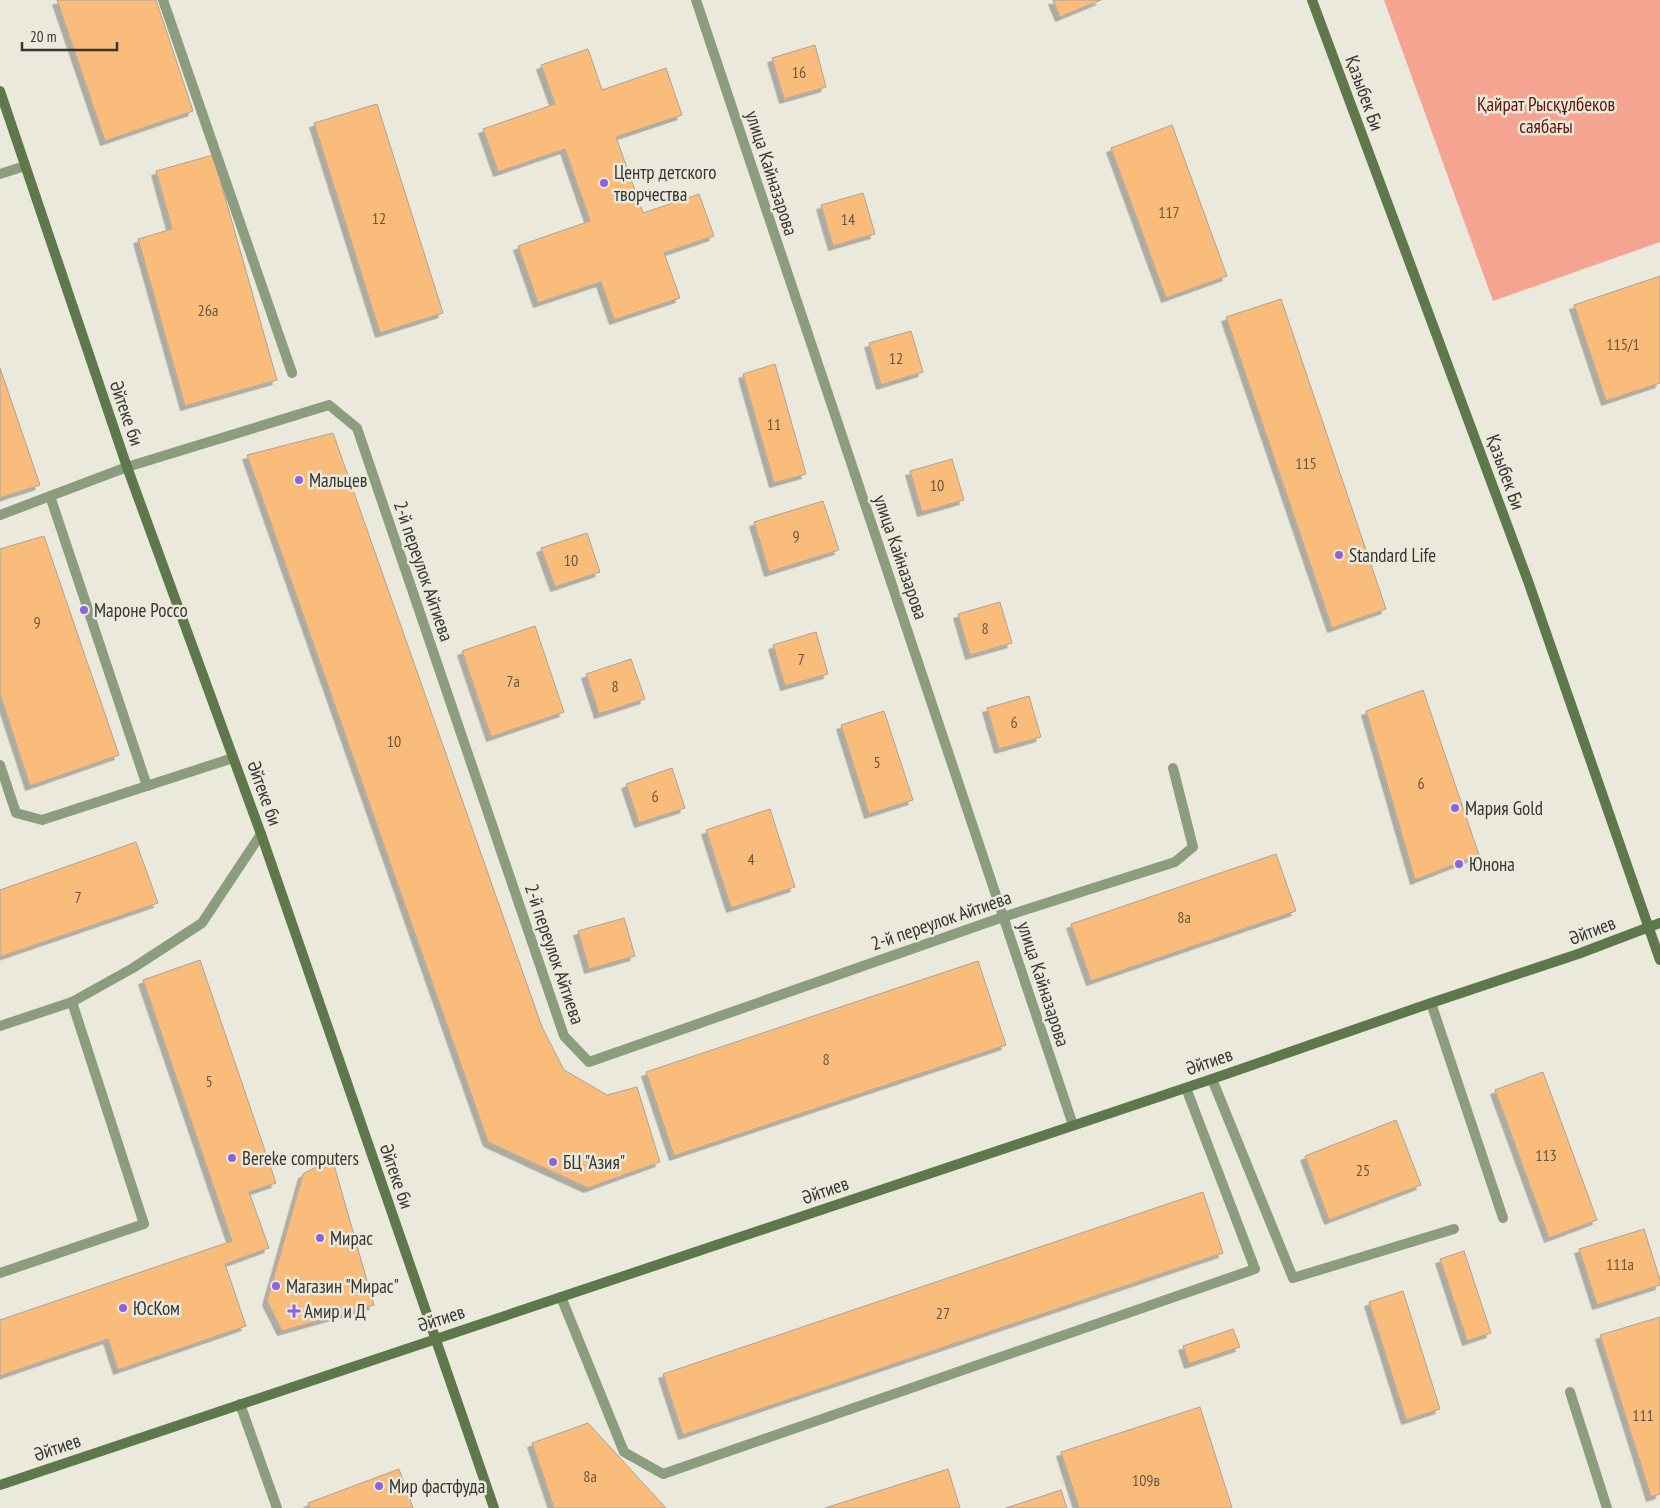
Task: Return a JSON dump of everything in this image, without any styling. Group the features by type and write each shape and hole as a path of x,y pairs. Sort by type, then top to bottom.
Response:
{"street":[{"path":"163,0 292,373"},
{"name":"улица Кайназарова","path":"696,0 1073,1125"},
{"name":"Қазыбек Би","path":"1312,0 1528,582 1660,960"},
{"name":"Әйтеке би","path":"0,91 126,467 261,834 494,1508"},
{"path":"0,174 26,166"},
{"name":"2-й переулок Айтиева","path":"126,467 329,405 357,428 564,1036 588,1062 1003,917 1175,862 1193,847 1172,768"},
{"path":"0,515 126,467"},
{"path":"50,496 148,786"},
{"path":"0,765 16,813 42,820 233,758"},
{"path":"0,1026 72,1002 133,968 202,923 261,834"},
{"name":"Әйтиев","path":"0,1485 1186,1088 1578,954 1660,923"},
{"path":"0,1273 144,1224 72,1002"},
{"path":"1431,1003 1503,1218"},
{"path":"1212,1079 1293,1278 1454,1230"},
{"path":"560,1297 624,1452 662,1474 1255,1269 1186,1088"},
{"path":"1570,1392 1607,1508"},
{"path":"240,1404 277,1508"}],"green space":[{"name":"Қайрат Рысқұлбеков саябағы","path":"1384,0 1660,0 1660,242 1493,301"}],"building":[{"path":"57,0 156,0 193,111 105,141"},
{"path":"1053,0 1101,0 1060,17"},
{"path":"815,45 826,87 784,99 772,58"},
{"name":"Центр детского творчества","path":"588,49 602,90 666,68 682,115 616,137 643,213 699,194 714,236 664,253 680,298 614,320 601,282 538,303 518,246 590,221 565,149 498,172 483,129 555,104 541,65"},
{"path":"377,104 443,313 380,333 314,123"},
{"path":"1172,125 1227,276 1166,298 1111,148"},
{"path":"213,155 277,380 185,406 138,239 172,229 156,171"},
{"path":"863,193 875,234 833,246 821,205"},
{"path":"1660,276 1660,383 1606,401 1574,305"},
{"path":"1281,299 1386,609 1332,628 1226,317"},
{"path":"911,331 923,372 881,385 869,343"},
{"path":"775,364 806,474 774,483 743,374"},
{"path":"0,368 40,485 0,498"},
{"path":"333,433 542,1027 564,1070 607,1095 637,1087 660,1162 588,1188 488,1142 247,455"},
{"path":"952,459 964,500 922,512 910,471"},
{"path":"823,501 839,550 769,572 754,522"},
{"path":"587,533 600,572 555,587 541,548"},
{"path":"44,536 119,755 30,786 0,694 0,549"},
{"path":"1000,602 1012,643 970,655 958,614"},
{"path":"535,626 564,712 491,737 462,651"},
{"path":"816,632 828,674 785,686 773,645"},
{"path":"631,659 645,699 599,714 586,674"},
{"path":"1423,690 1479,855 1415,880 1366,711"},
{"path":"1029,696 1041,737 999,749 987,708"},
{"path":"884,711 913,800 869,814 841,725"},
{"path":"672,768 685,808 639,823 626,784"},
{"path":"770,809 795,887 731,908 706,830"},
{"path":"136,842 158,903 0,957 0,890"},
{"path":"1276,854 1296,911 1091,981 1071,924"},
{"path":"624,918 635,956 589,969 578,931"},
{"path":"200,960 276,1183 249,1192 269,1248 225,1264 246,1326 118,1370 108,1339 0,1376 0,1320 232,1241 143,980"},
{"path":"978,961 1006,1045 674,1156 646,1072"},
{"path":"1543,1072 1597,1220 1549,1238 1495,1090"},
{"path":"1396,1120 1421,1185 1329,1220 1305,1156"},
{"name":"Мирас","path":"332,1158 374,1305 282,1331 267,1301 303,1174"},
{"path":"1203,1192 1223,1253 683,1435 663,1374"},
{"path":"1644,1229 1660,1285 1597,1305 1579,1249"},
{"path":"1464,1251 1491,1333 1467,1341 1440,1259"},
{"path":"1403,1291 1440,1409 1406,1420 1369,1302"},
{"path":"1660,1317 1660,1494 1651,1497 1600,1335"},
{"path":"1233,1329 1240,1347 1189,1364 1183,1346"},
{"path":"1200,1407 1232,1508 1079,1508 1061,1452"},
{"path":"588,1423 666,1508 554,1508 532,1443"},
{"name":"Мир фастфуда","path":"399,1469 413,1508 310,1508 308,1503"},
{"path":"948,1469 960,1508 825,1508"},
{"path":"1061,1490 1067,1508 1006,1508"}],"place":[{"name":"Центр детского творчества","path":"604,183"},
{"name":"Мальцев","path":"299,480"},
{"name":"Standard Life","path":"1339,555"},
{"name":"Мароне Россо","path":"84,610"},
{"name":"Мария Gold","path":"1455,808"},
{"name":"Юнона","path":"1459,864"},
{"name":"Bereke computers","path":"232,1158"},
{"name":"БЦ \"Азия\"","path":"553,1162"},
{"name":"Мирас","path":"320,1238"},
{"name":"Магазин \"Мирас\"","path":"276,1286"},
{"name":"ЮсКом","path":"123,1308"},
{"name":"Амир и Д","path":"294,1311"},
{"name":"Мир фастфуда","path":"379,1486"}]}
